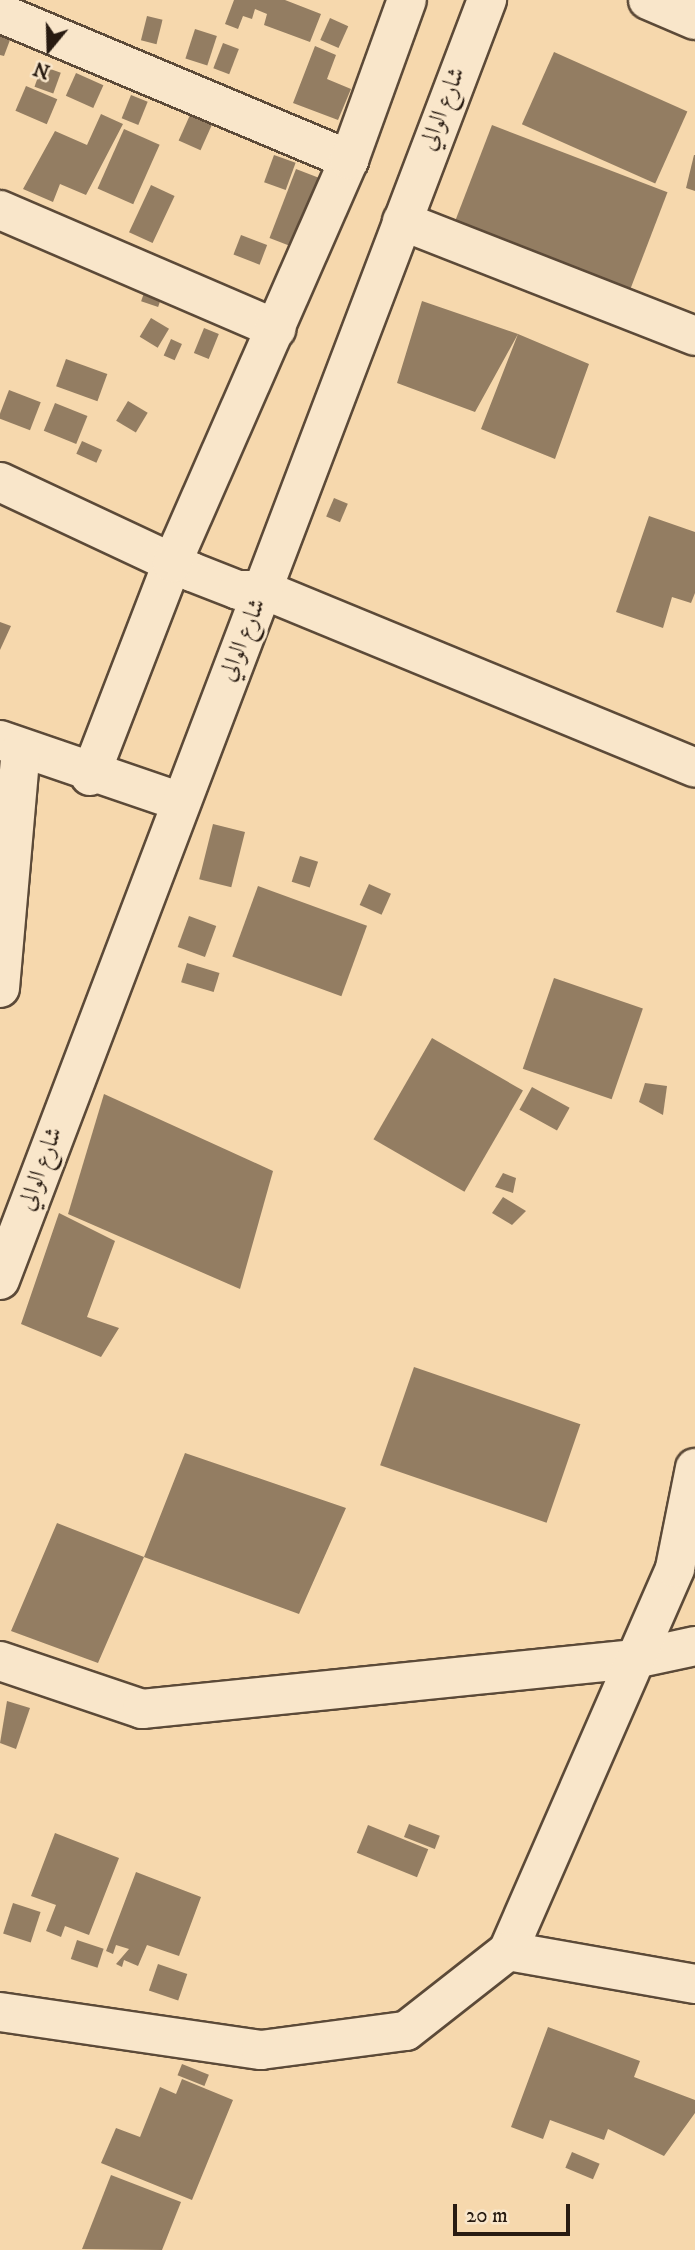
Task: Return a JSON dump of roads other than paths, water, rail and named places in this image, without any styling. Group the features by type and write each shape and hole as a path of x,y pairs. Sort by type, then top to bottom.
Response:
{"street":[{"path":"90,776 182,568 276,329 349,160 407,0"},
{"name":"شارع الوالي","path":"0,1280 178,800 251,590 402,220 486,0"},
{"path":"648,0 695,20"},
{"path":"0,13 349,160"},
{"path":"0,210 276,329"},
{"path":"402,220 695,336"},
{"path":"0,482 182,568 251,590 695,768"},
{"path":"0,988 10,745 90,776 178,800"},
{"path":"0,2012 261,2050 406,2031 508,1951 674,1568 695,1468"},
{"path":"0,1661 142,1709 635,1660 695,1646"},
{"path":"508,1951 695,1984"}]}
